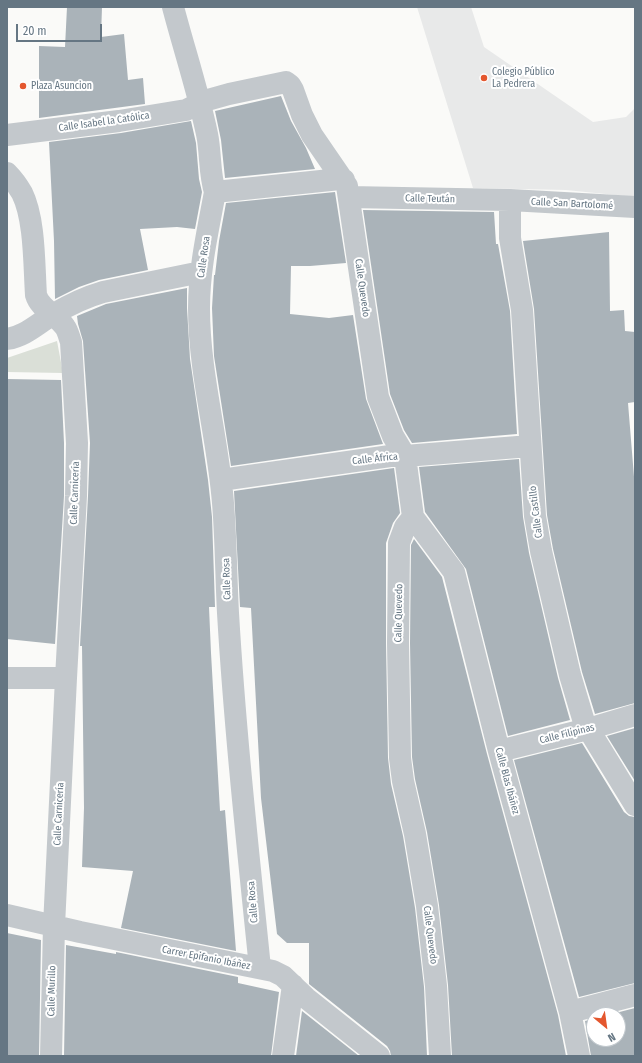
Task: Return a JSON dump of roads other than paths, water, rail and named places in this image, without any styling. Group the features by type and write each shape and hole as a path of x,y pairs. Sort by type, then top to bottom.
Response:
{"street":[{"path":"173,7 200,103"},
{"name":"Calle Isabel la Católica","path":"7,135 97,124 186,110 200,103 229,94 286,82 293,90 302,115 312,135 347,188"},
{"name":"Calle Rosa","path":"200,103 209,143 211,179 214,192 201,272 199,309 201,344 221,480 228,612 260,968"},
{"name":"Calle Carnicería","path":"7,173 14,180 28,207 36,295 42,306 53,314 67,329 71,342 77,443 76,496 54,926"},
{"name":"Calle Teután","path":"214,192 340,179 347,188 510,200"},
{"name":"Calle Quevedo","path":"347,188 378,397 393,436 405,456 413,517 405,527 400,543 398,643 400,758 403,781 415,834 426,906 436,986 440,1056"},
{"name":"Calle San Bartolomé","path":"510,200 635,207"},
{"name":"Calle Castillo","path":"510,200 510,238 522,310 535,516 552,601 570,675 584,722 635,805"},
{"path":"7,339 32,330 53,314 92,295 201,272"},
{"name":"Calle África","path":"221,480 390,456 530,446"},
{"name":"Calle Blas Ibáñez","path":"413,517 454,572 498,751 570,1012 579,1056"},
{"path":"7,678 66,678"},
{"name":"Calle Filipinas","path":"498,751 588,729 635,715"},
{"name":"Carrer Epifanio Ibáñez","path":"7,915 272,971 282,976 306,998 379,1056"},
{"name":"Calle Murillo","path":"51,1056 54,926"},
{"path":"283,1056 293,985"},
{"path":"570,1012 635,995"}],"place":[{"name":"Colegio Público La Pedrera","path":"484,78"},
{"name":"Plaza Asuncion","path":"23,86"}]}
